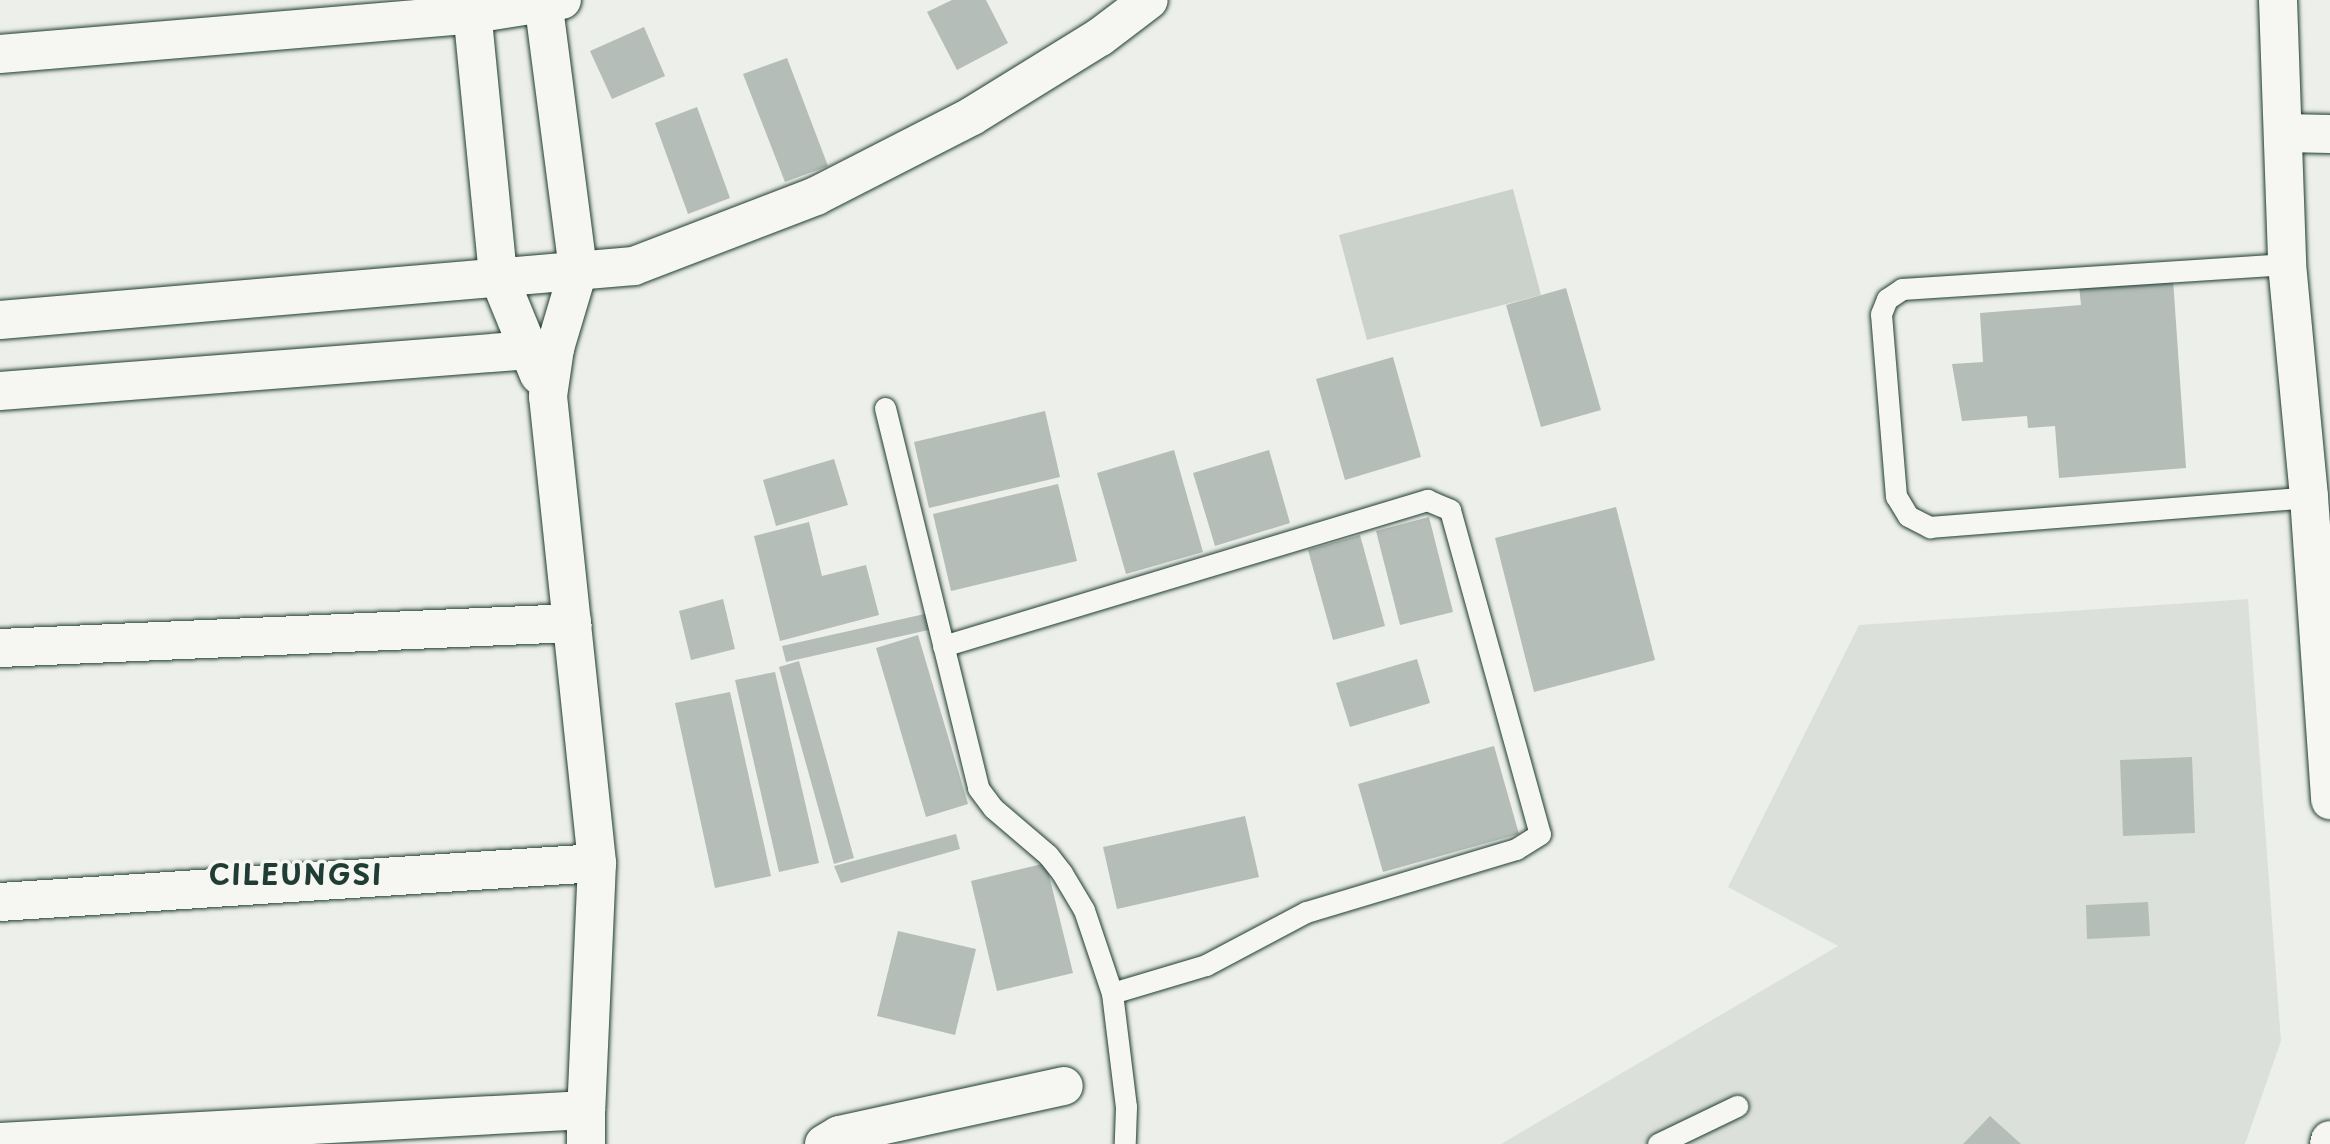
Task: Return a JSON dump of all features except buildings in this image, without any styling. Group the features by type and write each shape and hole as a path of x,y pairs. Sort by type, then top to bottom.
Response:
{"street":[{"path":"0,320 498,275 634,266 816,196 972,116 1100,37 1149,0"},
{"path":"2278,0 2285,133 2287,264 2320,495 2330,800"},
{"path":"0,54 472,7 550,2 579,271 543,350"},
{"path":"0,1142 586,1127 597,863 543,350 498,275 472,7"},
{"path":"2285,133 2330,134"},
{"path":"0,391 543,350"},
{"path":"0,648 572,623"},
{"path":"0,902 597,863"},
{"path":"824,1144 839,1135 1063,1086"}],"lane":[{"path":"2287,264 1902,289 1887,299 1881,314 1896,496 1908,516 1930,527 2320,495"},
{"path":"885,408 978,788 993,808 1048,855 1062,873 1084,910 1112,993 1126,1107 1125,1144"},
{"path":"943,646 1427,500 1450,510 1540,834 1516,849 1306,912 1206,965 1112,993"},
{"path":"1658,1144 1737,1106"}],"shaded area":[{"path":"1513,189 1541,295 1367,340 1339,235"},
{"path":"2248,599 2281,1041 2245,1144 1501,1144 1838,946 1728,887 1859,625"}],"district":[{"name":"CILEUNGSI","path":"296,874"}]}
